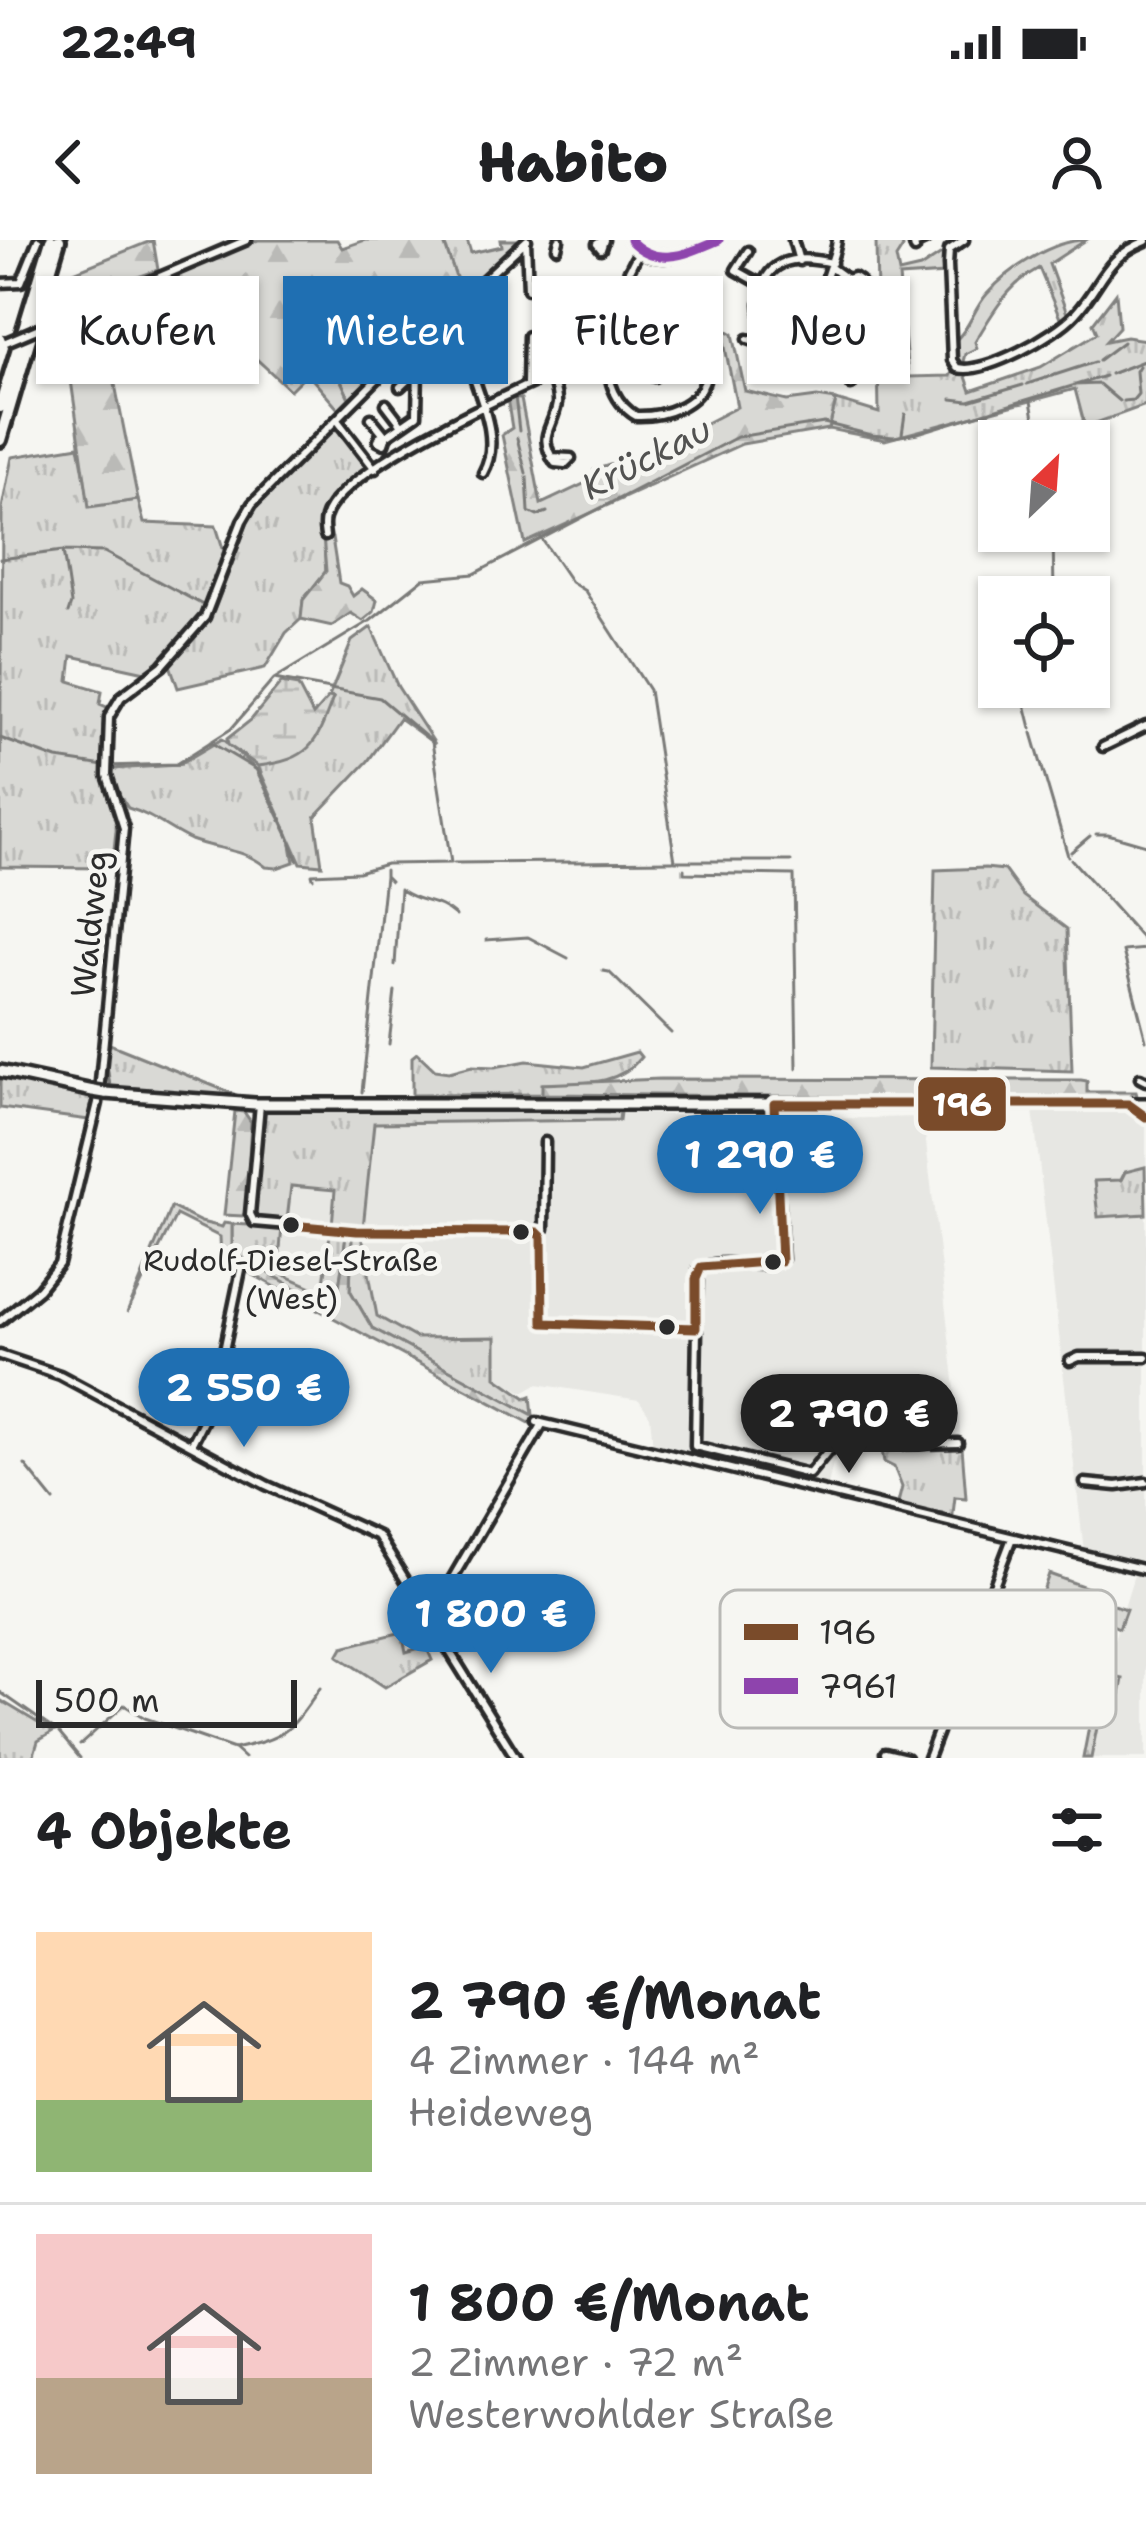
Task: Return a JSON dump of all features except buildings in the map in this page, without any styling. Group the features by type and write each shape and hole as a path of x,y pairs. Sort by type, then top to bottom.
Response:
{"highway":[{"path":"0,407 55,240"},
{"path":"0,440 55,240"}],"main road":[{"path":"0,1071 99,1092 238,1104 1146,1104"}],"street":[{"path":"0,283 21,282 38,240"},
{"path":"3,343 247,240"},
{"path":"526,240 526,286 532,290"},
{"name":"Waldweg","path":"487,276 526,240"},
{"path":"630,240 639,252 669,258 719,240"},
{"path":"690,240 690,252"},
{"path":"829,276 837,240"},
{"path":"915,248 925,240"},
{"path":"944,240 949,250 952,360 965,371 1012,354 1065,324 1081,308 1104,269 1146,242"},
{"path":"949,250 964,240"},
{"path":"796,242 799,260"},
{"path":"747,276 736,270 748,250"},
{"path":"627,276 639,252"},
{"path":"768,276 777,266 799,260 831,265 844,276"},
{"path":"527,383 528,336 532,336"},
{"path":"326,536 324,520 330,508 375,469 532,381"},
{"name":"Waldweg","path":"0,1321 39,1289 59,1264 94,1122 124,828 108,769 107,732 113,706 162,666 205,617 245,513 373,384"},
{"path":"400,387 403,384"},
{"path":"371,418 386,437 403,426 417,415 418,384"},
{"path":"476,384 491,452 484,473"},
{"path":"551,457 546,431 557,403 553,384"},
{"path":"610,384 618,402 636,416 654,416 701,394 704,384"},
{"path":"386,404 403,426"},
{"path":"337,420 375,469"},
{"path":"1103,747 1146,726"},
{"path":"238,1104 257,1119"},
{"path":"258,1104 250,1214 254,1222 357,1231 540,1233"},
{"path":"774,1104 783,1259 771,1265 701,1267 696,1279 693,1442 699,1449 809,1474 832,1448 958,1443"},
{"path":"1128,1104 1146,1117"},
{"path":"545,1142 544,1229 540,1233 543,1323 696,1328"},
{"path":"192,1443 225,1378 226,1346 242,1265"},
{"path":"0,1354 60,1375 266,1486 378,1536 516,1758"},
{"path":"1070,1361 1146,1357"},
{"path":"430,1617 539,1423 1146,1570"},
{"path":"1084,1483 1146,1482"},
{"path":"992,1590 1012,1538"},
{"path":"928,1758 939,1728"},
{"path":"885,1754 906,1758"}],"shaded area":[{"path":"1146,1109 1146,1758 1091,1758 1097,1728 1116,1728 1123,1679 1116,1678 1116,1633 1137,1565 1084,1551 1033,1110"},
{"path":"620,1112 764,1120 923,1117 962,1447 841,1452 833,1463 827,1491 653,1447 650,1416 639,1400 537,1384 523,1392 496,1377 495,1337 416,1338 377,1316 362,1236 373,1123 618,1120"},
{"path":"291,1186 335,1190 324,1293 278,1272"}],"green space":[{"path":"153,240 158,270 141,276 66,275"},
{"path":"258,240 337,240 342,248 365,240 443,240 455,276 283,276 283,384 259,361 259,276 170,276"},
{"path":"443,240 467,240 471,253 502,246 501,240 519,240 482,276 455,276"},
{"path":"876,240 900,240 899,273 920,268 943,253 945,274 877,276"},
{"path":"1086,240 1049,264 1069,319 1062,323 1039,268 1028,275 995,310 975,342 977,348 965,354 962,365 971,391 1041,367 1097,333 1093,323 1116,293 1119,327 1106,341 1146,340 1146,405 1104,420 1083,420 1075,389 885,440 829,429 836,400 879,413 878,384 950,376 957,362 954,342 982,300 1019,266 1073,241"},
{"path":"723,328 733,334 745,391 787,401 836,400 829,429 742,444 525,543 502,435 512,428 507,398 521,399 541,504 594,479 594,470 652,451 737,407"},
{"path":"72,384 115,384 138,500 89,507"},
{"path":"316,384 342,384 349,398 338,409"},
{"path":"342,384 364,384 349,398"},
{"path":"336,425 372,469 330,511 324,535 326,571 303,600 301,619 286,633 265,668 178,688 170,665 214,611 253,509"},
{"path":"79,446 90,506 138,500 144,523 216,526 226,558 205,615 150,673 72,656 69,681 102,691 100,704 109,708 103,725 105,776 118,812 112,868 0,867 2,508 12,457"},
{"path":"323,536 332,538 339,583 353,596 362,589 377,600 374,612 363,621 351,613 332,626 301,619 303,600 326,571"},
{"path":"371,627 398,687 435,744 399,718 368,761 315,817 322,865 301,863 258,766 280,758 312,731 333,698 329,697 352,641"},
{"path":"281,683 298,686 313,715 333,698 309,747 290,759 258,766 228,745 227,739 251,720"},
{"path":"222,739 256,769 290,839 294,862 266,867 239,853 191,840 128,808 115,788 112,769 178,765"},
{"path":"935,870 1004,870 1023,896 1067,929 1072,1071 931,1067"},
{"path":"107,1043 241,1097 103,1086"},
{"path":"637,1052 641,1057 621,1074 596,1081 543,1084 542,1094 412,1095 412,1057 417,1053 435,1070 449,1072 527,1061 584,1067"},
{"path":"0,1077 93,1097 89,1120 0,1108"},
{"path":"660,1079 1081,1080 1087,1081 1087,1092 1136,1092 1138,1099 542,1094 542,1084"},
{"path":"269,1109 620,1112 619,1120 374,1123 363,1228 332,1226 335,1190 291,1186 287,1220 258,1217 254,1211 261,1114"},
{"path":"235,1111 244,1112 251,1122 243,1216 224,1215"},
{"path":"1145,1167 1146,1214 1098,1217 1094,1181 1121,1180 1125,1172"},
{"path":"171,1207 201,1222 222,1227 232,1224 232,1252 336,1311 346,1235 352,1235 350,1290 372,1328 533,1415 537,1427 246,1271 217,1268 220,1237 176,1215 127,1313"},
{"path":"232,1224 282,1227 278,1272 323,1292 330,1234 346,1235 336,1312 232,1252"},
{"path":"352,1235 362,1236 377,1316 416,1338 496,1337 496,1377 526,1398 531,1396 533,1415 372,1328 350,1290"},
{"path":"962,1447 966,1498 955,1497 952,1522 897,1507 902,1487 894,1467 884,1462 882,1450"},
{"path":"1049,1574 1091,1589 1091,1590 1043,1590"},
{"path":"1116,1606 1126,1609 1116,1627"},
{"path":"402,1632 406,1652 426,1646 432,1660 385,1687 338,1656 343,1647"},
{"path":"1116,1678 1123,1679 1116,1710"},
{"path":"0,1700 53,1732 38,1741 33,1758 0,1758"},
{"path":"1089,1728 1097,1728 1091,1758 1083,1758"}],"waterway":[{"path":"1099,360 1123,342"},
{"name":"Krückau","path":"1110,374 1146,360"},
{"path":"1027,384 1095,362"},
{"path":"1123,401 1138,394 1139,366"},
{"name":"Krückau","path":"370,621 423,579 474,574 737,437 824,423 894,437 1105,376"},
{"path":"1074,385 1099,384 1119,401"},
{"path":"952,399 969,401 1023,385"},
{"path":"515,396 519,431"},
{"path":"1031,401 1034,420"},
{"path":"902,434 905,414"},
{"path":"517,438 526,473"},
{"path":"527,477 529,512 537,516 547,512"},
{"path":"541,538 571,582 585,591 649,690 675,861 791,861"},
{"path":"63,551 71,604 68,613"},
{"path":"0,559 63,551 104,552 201,604"},
{"path":"1053,552 1054,576"},
{"name":"Krückau","path":"0,738 57,759 104,766 176,764 231,729 274,679 368,622"},
{"path":"274,679 380,698 432,742 451,863 386,864 358,872 312,874 313,878"},
{"path":"1026,708 1031,728"},
{"path":"1032,733 1068,856"},
{"path":"210,742 257,770 297,860"},
{"path":"115,790 125,810"},
{"path":"126,813 126,825"},
{"path":"1096,834 1146,845"},
{"path":"1071,852 1090,836"},
{"path":"1071,859 1146,943"},
{"path":"454,863 673,861"},
{"path":"684,869 684,873 794,875 797,1068"},
{"path":"385,870 390,881"},
{"path":"362,1092 385,876"},
{"path":"395,965 400,889"},
{"path":"401,890 456,916"},
{"path":"486,940 528,937 568,958"},
{"path":"1146,949 1123,951 1146,1040"},
{"path":"603,971 671,1033"},
{"path":"389,1044 395,991"},
{"path":"106,1058 110,1086 131,1090"},
{"path":"25,1465 54,1501"},
{"path":"234,1749 286,1730 320,1688"},
{"path":"0,1692 56,1731"},
{"path":"80,1745 124,1705 145,1718 234,1749 244,1758"},
{"path":"59,1733 80,1758"}],"transit line":[{"name":"7961","path":"630,240 662,256 719,240"},
{"name":"196","path":"774,1104 1128,1104 1146,1117"},
{"name":"196","path":"774,1104 781,1261"},
{"name":"196","path":"291,1225 357,1231 537,1232 542,1237 543,1323 696,1328"},
{"name":"196","path":"696,1328 696,1279 701,1267 781,1261"}],"place":[{"name":"Rudolf-Diesel-Straße (West)","path":"291,1225"}]}
